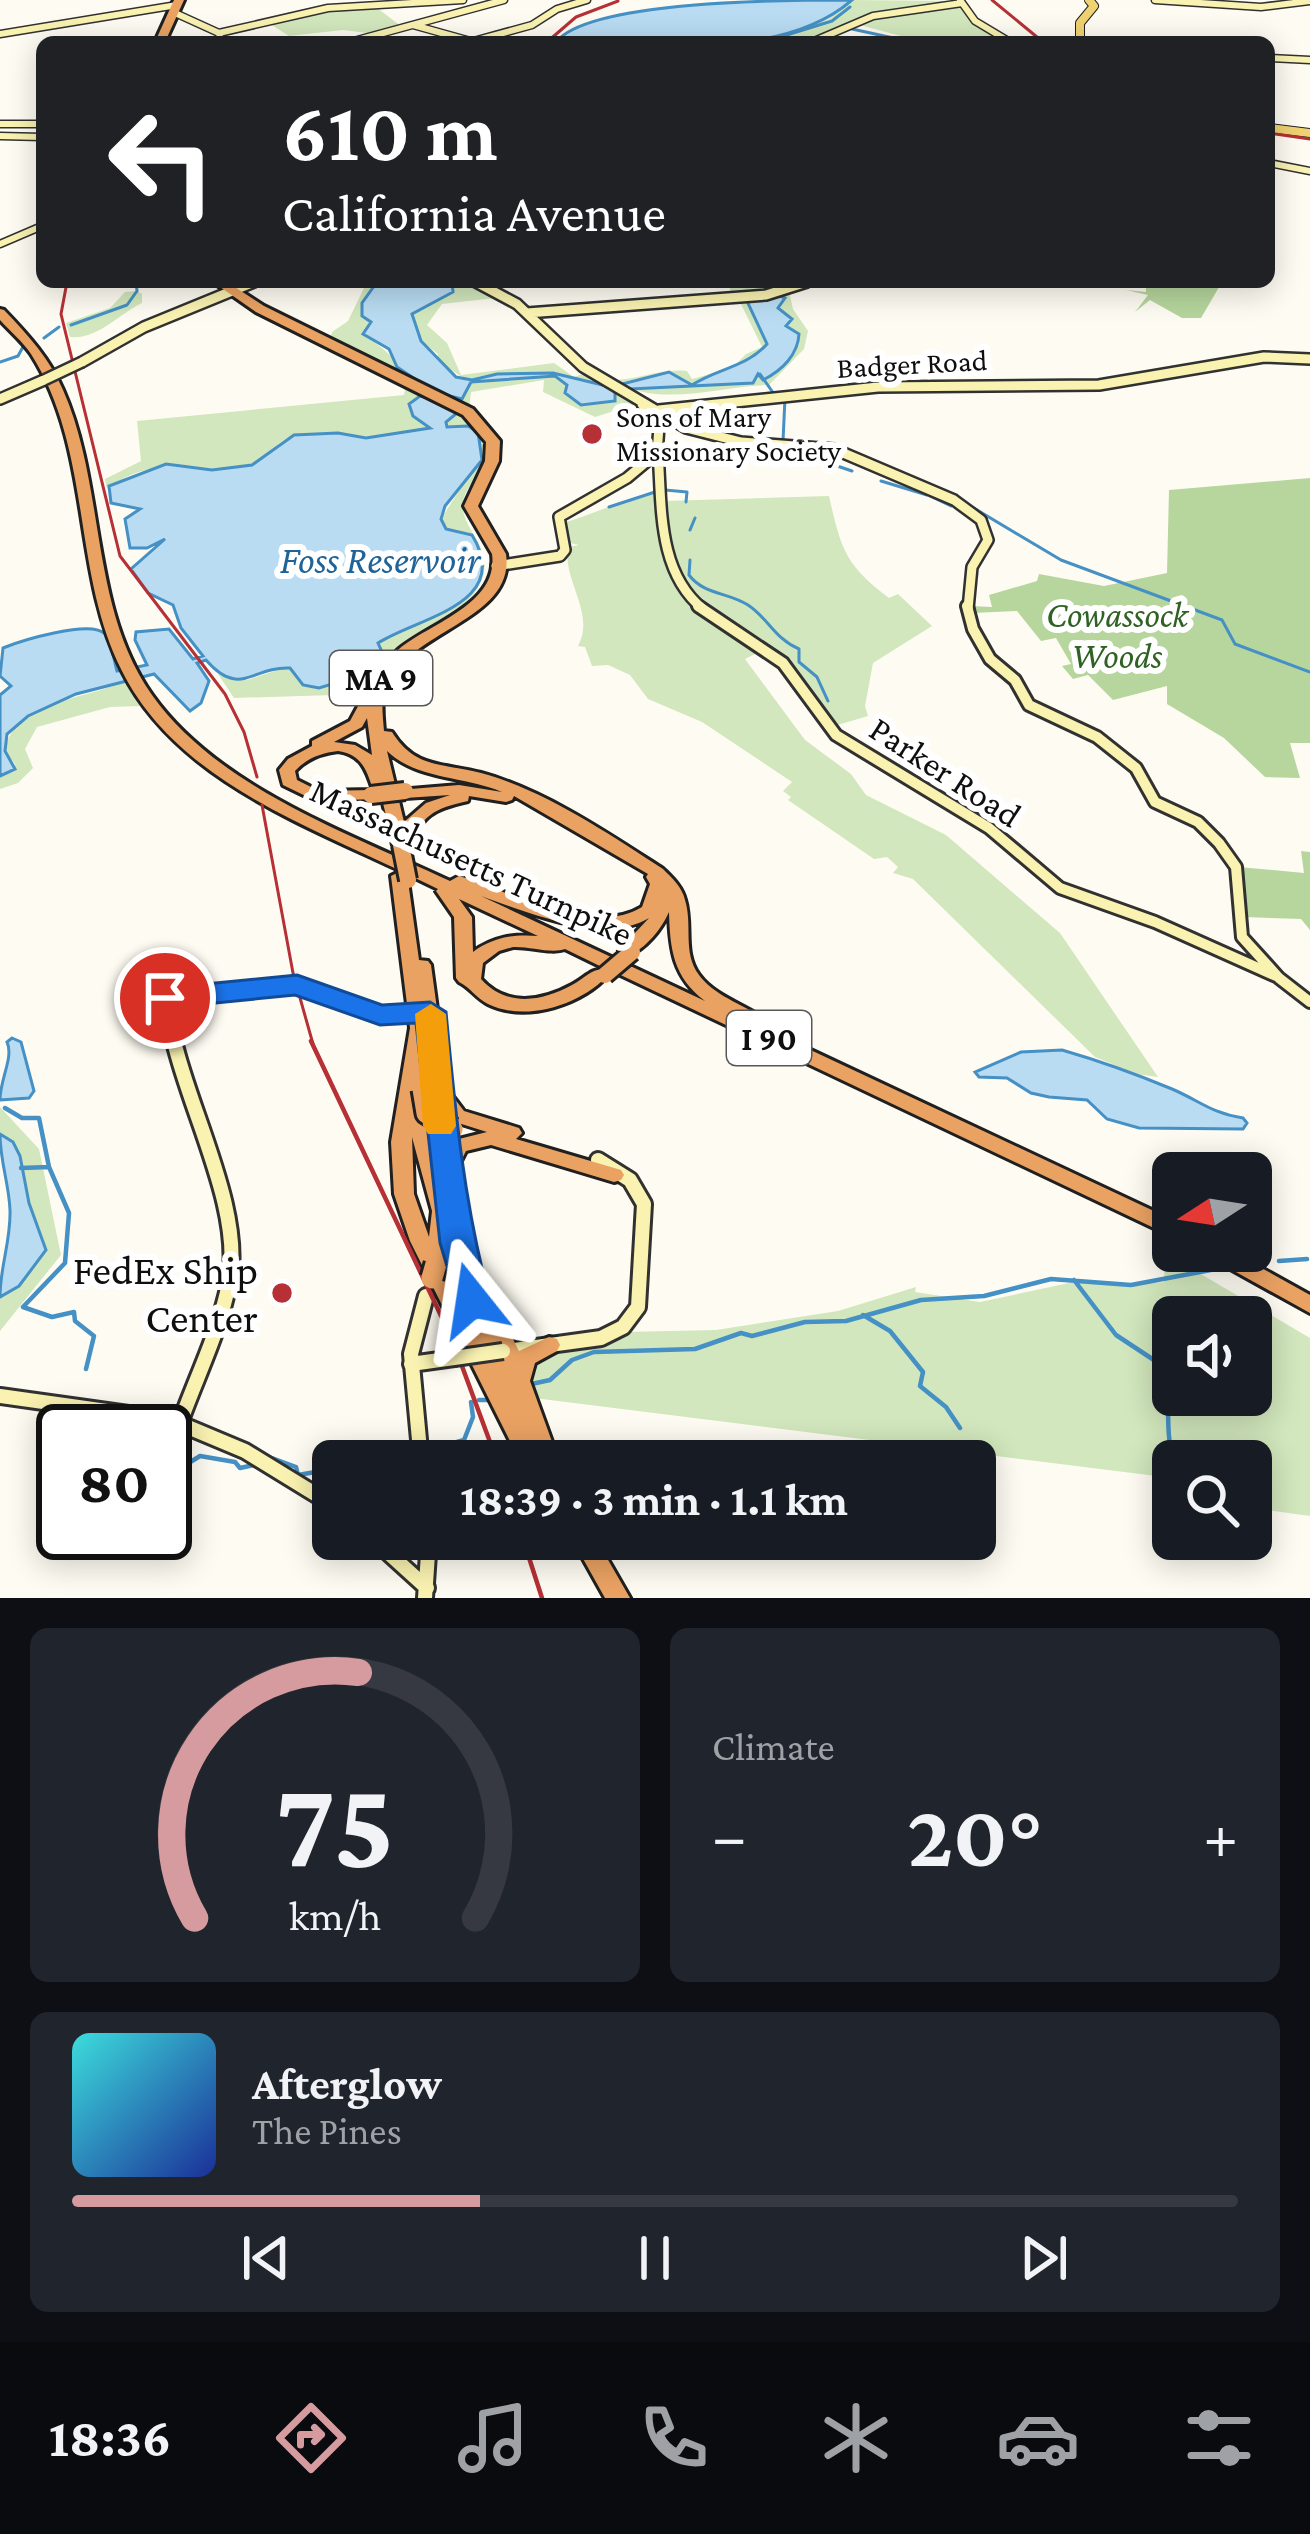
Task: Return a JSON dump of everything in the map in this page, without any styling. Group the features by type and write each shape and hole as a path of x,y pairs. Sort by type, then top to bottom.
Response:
{"highway":[{"path":"161,36 176,8"},
{"path":"218,288 473,416 491,436 493,459 471,506 475,520 497,549 497,565"},
{"name":"Massachusetts Turnpike","path":"0,310 35,348 57,386 112,624 136,673 175,732 225,773 289,811 390,846 645,980 1152,1219"},
{"name":"MA 9","path":"497,565 494,587 483,599 396,657 372,698 390,846 404,878 424,1013 423,1086 400,1148 408,1210 526,1440"},
{"name":"Massachusetts Turnpike","path":"136,673 184,728 243,776 319,817 1152,1208"},
{"path":"372,698 356,724 295,755 282,776 287,788 305,797 477,791 542,810"},
{"path":"372,698 390,746 404,759 486,779 665,878 677,897 681,956 691,978 712,997 770,1028"},
{"name":"MA 9","path":"372,698 390,846"},
{"path":"372,796 306,794 291,786 287,770 296,758 314,750 357,752 370,762 389,813"},
{"path":"542,810 493,797 449,800 415,816 390,846 456,902 464,924 465,976 472,990 486,1000 513,1007 551,1005 578,996 630,951 654,926 663,907 661,885 643,864"},
{"path":"458,881 549,914 608,924 637,916 655,902 658,886 643,864"},
{"path":"603,974 571,996 523,1005 486,996 471,973 474,961 488,949 527,940 564,948 645,980"},
{"name":"MA 9","path":"424,1013 419,1038 423,1086 447,1177 456,1237 472,1300 512,1414"},
{"path":"423,1086 429,1114 452,1129 516,1139 604,1166"},
{"path":"423,1086 459,1117 604,1166"},
{"path":"423,1086 414,1119 442,1211 433,1276"},
{"path":"447,1177 455,1149 480,1138 604,1166"},
{"path":"456,1237 521,1387 533,1440"},
{"path":"433,1276 448,1264 456,1269 485,1352 528,1440"},
{"path":"1272,1271 1310,1293"},
{"path":"1251,1272 1310,1305"},
{"path":"521,1387 524,1360 549,1345"},
{"path":"586,1560 608,1598"},
{"path":"596,1560 618,1598"}],"main road":[{"path":"1080,36 1080,23 1095,1"},
{"path":"1275,129 1310,133"}],"street":[{"path":"230,36 326,8 464,0"},
{"path":"371,36 504,0"},
{"path":"487,36 533,24 557,9 587,0"},
{"path":"1155,0 1253,7 1310,1"},
{"path":"826,36 869,17 959,3 975,22 1000,36"},
{"path":"0,34 176,8 216,36"},
{"path":"412,25 450,36"},
{"path":"1275,58 1310,60"},
{"path":"1,124 36,124"},
{"path":"3,139 36,137"},
{"path":"1275,164 1310,171"},
{"path":"0,244 36,229"},
{"path":"0,399 82,362 218,288"},
{"path":"486,288 527,313 577,362 654,413 724,439 831,448 928,487 971,511 989,536 971,571 966,600 973,629 989,658 1015,680 1032,708 1084,728 1129,761 1153,800 1202,825 1232,858 1240,934 1279,978 1310,1002"},
{"path":"527,313 766,295 788,288"},
{"name":"Badger Road","path":"654,413 870,388 999,383 1052,388 1167,376 1269,356 1310,359"},
{"name":"Parker Road","path":"654,413 661,440 665,546 685,592 782,662 832,732 989,829 1060,888 1156,922 1279,978"},
{"path":"497,565 560,556 565,550 559,518 628,478 658,452"},
{"path":"187,1404 230,1284 232,1246 223,1199 185,1090 165,998 297,985 380,1015 424,1013"},
{"path":"575,1341 616,1324 635,1296 639,1211 631,1189 604,1166"},
{"path":"411,1364 599,1339 633,1316 642,1292 644,1204 628,1178 604,1166"},
{"path":"419,1440 413,1334 433,1276"},
{"path":"0,1396 36,1405"},
{"path":"192,1429 312,1493"},
{"path":"397,1560 426,1593"},
{"path":"400,1563 421,1560"},
{"path":"426,1593 428,1560"}],"green space":[{"path":"852,0 957,1 968,17 999,36 901,36 856,24 824,36 776,36 827,20"},
{"path":"376,7 402,27 375,34 343,30 289,36 267,22 303,13"},
{"path":"364,288 373,288 362,303 362,316 372,321 366,337 429,387 330,341 332,332 348,321"},
{"path":"453,288 485,288 504,297 442,304 427,325 447,343 461,375 554,363 574,377 588,372 611,386 553,373 467,380 438,362 438,354 421,341 413,313"},
{"path":"730,288 783,288 789,291 793,309 808,331 804,349 769,385 669,395 631,389 613,380 677,371 687,371 692,379 732,368 762,347 739,300 730,296"},
{"path":"1146,288 1218,288 1201,318 1182,318 1150,300 1135,312 1148,295 1126,290 1146,292"},
{"path":"137,291 142,303 99,330 70,337 66,323 110,308 125,292"},
{"path":"555,376 567,385 565,393 582,405 612,402 617,393 614,387 636,400 633,405 595,417 543,392 544,380 471,392 469,410 439,394 462,399 471,382"},
{"path":"391,380 429,397 419,396 409,404 413,416 433,428 367,437 296,435 243,467 154,469 107,489 105,479 141,461 137,421 404,395 405,389"},
{"path":"437,401 475,427 485,446 480,469 463,502 484,561 484,571 480,584 473,595 398,646 366,683 344,683 334,695 234,698 218,674 247,680 287,667 305,686 327,685 377,662 382,656 376,646 383,639 446,612 473,593 481,579 479,548 467,536 446,529 441,519 483,453 478,435 468,426 447,428 446,422 457,415"},
{"name":"Cowassock Woods","path":"1310,478 1310,743 1290,743 1300,778 1265,777 1224,738 1167,704 1167,686 1113,700 1088,675 1073,679 1062,666 1071,664 1056,638 1041,641 1017,611 972,613 970,606 992,607 989,595 1037,581 1039,574 1104,586 1167,573 1169,490"},
{"path":"656,492 665,552 682,590 712,618 761,651 745,659 805,740 851,774 866,795 946,835 1060,933 1158,1077 1136,1074 1095,1057 913,879 893,873 898,867 887,857 874,859 788,800 791,797 783,791 792,782 702,722 648,699 630,675 608,665 592,666 585,647 578,646 583,621 567,559 568,547 579,545 566,542 559,524"},
{"path":"829,496 841,542 853,564 889,598 898,594 932,626 873,663 865,706 868,716 831,727 789,667 694,600 671,562 664,501"},
{"path":"123,681 141,706 110,707 37,727 25,749 33,768 18,783 0,789 0,776 13,771 15,764 5,751 22,721 53,704"},
{"path":"1301,851 1310,852 1310,930 1301,919 1243,917 1239,867 1304,873"},
{"path":"0,1107 39,1149 61,1255 0,1331 0,1297 19,1286 46,1250 18,1156 0,1134"},
{"path":"1164,1272 1197,1272 1238,1296 1152,1296 1152,1416 1272,1416 1272,1316 1310,1338 1310,1516 1272,1511 1272,1440 1152,1440 1152,1475 996,1456 996,1440 869,1440 534,1398 527,1378 528,1363 541,1354 587,1347 622,1332 716,1330 838,1311 916,1287 915,1292 980,1302 1083,1280 1131,1285 1164,1282"}],"water":[{"path":"852,0 822,20 774,36 565,36 607,18 647,10"},
{"name":"Foss Reservoir","path":"373,288 453,288 412,314 421,341 456,377 472,380 497,374 553,373 615,388 615,401 581,405 565,393 567,385 555,376 471,382 462,399 441,394 436,398 457,413 446,422 447,427 468,426 478,432 482,460 445,506 441,519 446,529 472,535 482,558 481,577 472,593 456,605 378,643 383,654 376,663 356,665 339,682 319,688 303,685 290,668 238,679 206,660 197,663 209,681 201,703 190,711 154,674 76,694 28,716 7,734 5,751 15,769 0,776 0,695 11,686 0,676 3,648 55,633 97,630 107,637 117,671 147,665 136,632 169,629 193,659 203,656 181,628 173,605 148,593 131,569 165,539 147,548 130,548 125,519 140,509 111,503 109,486 166,464 212,470 252,465 294,435 338,433 366,438 430,428 413,416 409,404 420,396 429,398 430,389 397,367 389,349 363,334 371,322 362,316 362,303"},
{"path":"785,298 778,308 792,319 786,326 799,334 792,355 770,376 763,380 758,374 753,383 630,389 622,384 669,372 692,385 750,358 767,344 746,299"},
{"path":"12,1038 21,1042 34,1091 29,1098 0,1100 7,1042"},
{"path":"1062,1050 1145,1078 1247,1123 1243,1129 1139,1128 1107,1119 1087,1100 1031,1093 1007,1078 979,1077 975,1072 1021,1052"},
{"path":"0,1134 13,1142 20,1156 29,1203 46,1250 19,1286 0,1297 10,1210"}],"waterway":[{"path":"783,36 832,21 850,7"},
{"path":"852,29 884,36"},
{"path":"71,325 127,305 137,288"},
{"path":"44,338 59,327"},
{"path":"0,362 18,356 24,345"},
{"path":"760,374 774,394"},
{"path":"783,441 785,398"},
{"path":"793,451 852,471"},
{"path":"881,481 927,495"},
{"path":"665,490 687,492 686,502"},
{"path":"609,507 655,492"},
{"path":"930,496 951,506"},
{"path":"967,504 1061,560 1222,620 1235,644 1310,672"},
{"path":"690,530 695,518"},
{"path":"690,560 689,575 695,581 748,605 799,649 799,662 817,677 828,701"},
{"path":"5,1108 22,1118 39,1118 49,1167"},
{"path":"21,1168 49,1167"},
{"path":"49,1167 69,1213 65,1263 23,1307 52,1317 74,1312 75,1321 94,1336 86,1369"},
{"path":"1279,1261 1307,1259"},
{"path":"1075,1281 1131,1285 1200,1272"},
{"path":"864,1316 921,1300 984,1296 1051,1279 1075,1281"},
{"path":"1075,1281 1116,1335 1166,1368 1169,1440"},
{"path":"527,1385 550,1380 572,1360 594,1352 695,1349 741,1333 752,1336 805,1322 864,1316"},
{"path":"864,1316 890,1331 923,1372 920,1386 946,1407 960,1428"},
{"path":"479,1400 488,1400"},
{"path":"464,1440 473,1417 471,1402"},
{"path":"192,1461 200,1456 235,1462 240,1468 254,1465"},
{"path":"269,1457 296,1467 298,1475 312,1473"}],"railway":[{"path":"992,0 1036,36"},
{"path":"554,36 576,17 618,1"},
{"path":"1275,134 1310,139"},
{"path":"66,288 61,314 120,556 225,694 244,732 257,777"},
{"path":"262,805 293,973 313,1044"},
{"path":"311,1041 452,1339 489,1440"},
{"path":"530,1560 542,1598"}],"slow traffic":[{"path":"431,1014 440,1126"}],"place":[{"name":"Sons of Mary Missionary Society","path":"592,434"},
{"name":"FedEx Ship Center","path":"282,1293"}],"route":[{"path":"165,998 297,985 380,1015 430,1012 443,1149 457,1243 472,1300"}]}
